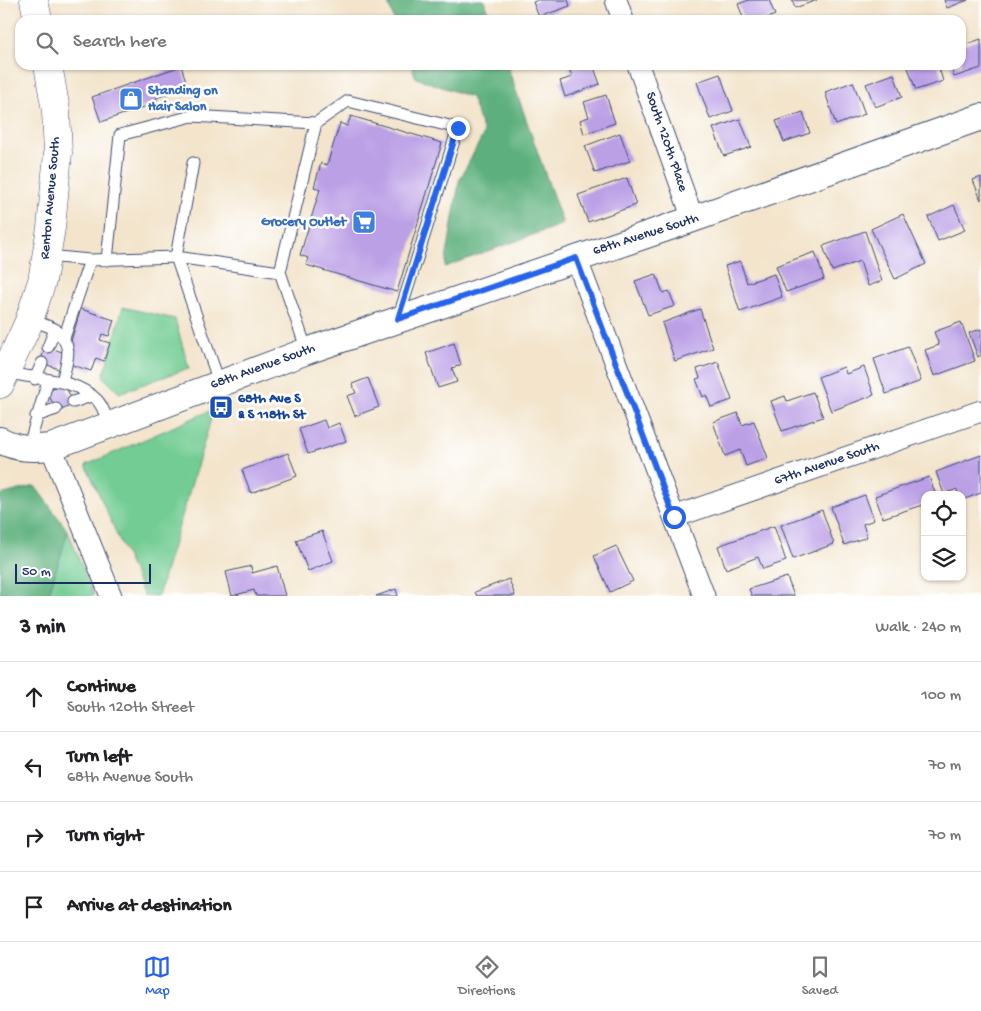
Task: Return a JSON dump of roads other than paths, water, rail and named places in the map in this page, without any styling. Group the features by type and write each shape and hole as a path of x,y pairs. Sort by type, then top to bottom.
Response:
{"main road":[{"path":"34,0 37,15"},
{"name":"Renton Avenue South","path":"3,378 29,319 47,256 58,153 56,111 49,70"}],"street":[{"path":"616,0 621,15"},
{"name":"South 120th Place","path":"640,70 693,219"},
{"name":"68th Avenue South","path":"39,448 398,319 693,219 981,118"},
{"path":"576,258 704,596"},
{"name":"67th Avenue South","path":"674,517 981,410"},
{"path":"0,440 39,448 111,596"}],"lane":[{"path":"107,260 120,134 192,116 316,123 348,101 458,128 398,319"},
{"path":"307,351 280,272 316,123"},
{"path":"193,163 176,257 219,382"},
{"path":"47,256 90,260 176,257 280,272"},
{"path":"64,338 90,260"},
{"path":"29,319 55,329 64,338 70,352 62,381"},
{"path":"48,347 55,329"},
{"path":"35,379 42,363"},
{"path":"3,378 62,381 98,401 109,424"},
{"path":"39,448 36,416 48,380"},
{"path":"73,402 92,396"},
{"path":"36,416 56,409"}],"place":[{"name":"Standing on Hair Salon","path":"131,99"},
{"name":"Grocery Outlet","path":"364,222"},
{"name":"68th Ave S & S 118th St","path":"221,407"}]}
